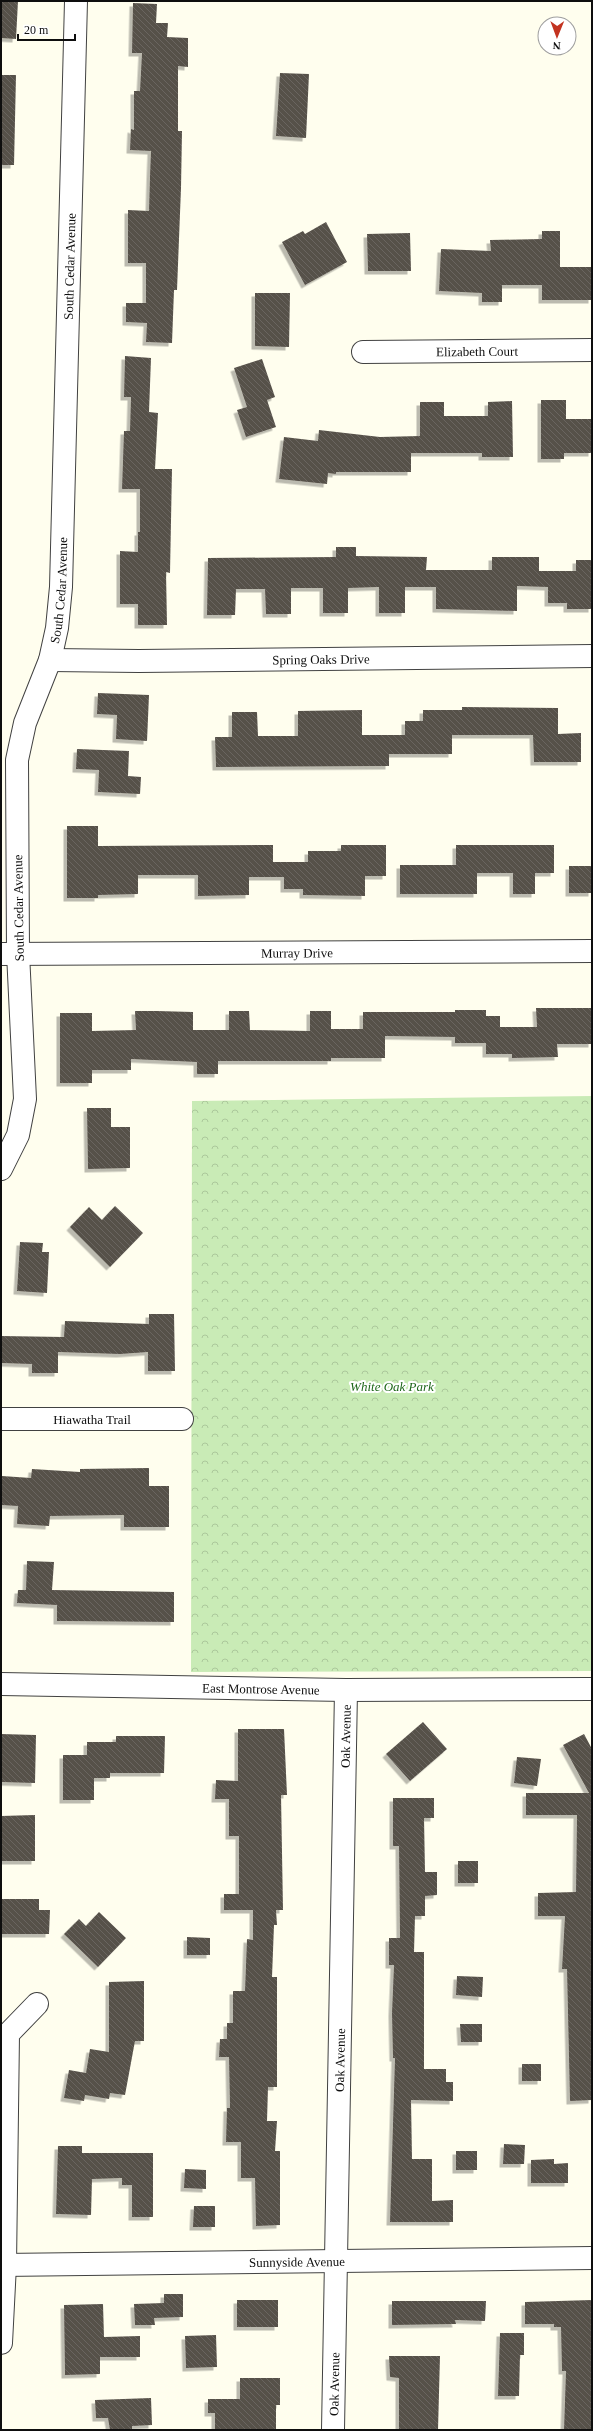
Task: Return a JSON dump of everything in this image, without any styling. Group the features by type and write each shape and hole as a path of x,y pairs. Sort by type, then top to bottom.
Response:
{"street":[{"name":"South Cedar Avenue","path":"1,1169 18,1135 25,1099 10,953 17,760 25,723 50,660 57,628 61,587 76,1"},
{"name":"Elizabeth Court","path":"362,352 592,350"},
{"name":"Spring Oaks Drive","path":"50,660 140,661 592,656"},
{"name":"Murray Drive","path":"10,953 592,951"},
{"name":"Hiawatha Trail","path":"1,1419 182,1418"},
{"name":"East Montrose Avenue","path":"1,1684 346,1690 592,1689"},
{"name":"Oak Avenue","path":"333,2430 346,1690"},
{"path":"1,2343 5,2034 37,2004"},
{"name":"Sunnyside Avenue","path":"3,2265 592,2258"}],"green space":[{"name":"White Oak Park","path":"592,1096 592,1671 191,1672 192,1101"}],"building":[{"path":"1,1 18,1 16,39 1,38"},
{"path":"133,3 157,4 156,23 168,23 167,37 188,38 188,67 178,66 178,131 182,131 181,188 177,290 174,290 172,343 146,342 147,323 126,322 126,303 146,303 146,263 128,263 128,210 149,211 151,151 130,150 131,129 134,130 134,91 140,91 142,53 132,53"},
{"path":"280,73 309,74 306,138 276,136"},
{"path":"1,75 16,75 14,165 1,165"},
{"path":"326,222 347,262 305,285 282,242 303,231 305,234"},
{"path":"542,231 560,231 560,267 592,267 592,300 542,300 542,285 502,285 502,302 482,302 482,293 439,291 441,249 491,251 490,240 542,239"},
{"path":"410,233 411,271 368,271 367,234"},
{"path":"255,293 290,293 289,347 255,346"},
{"path":"125,356 151,358 149,412 158,413 155,469 172,469 170,573 166,572 167,625 138,625 138,604 120,604 120,551 138,552 138,532 140,532 140,489 122,489 124,431 130,431 131,397 124,397"},
{"path":"262,359 275,397 267,400 276,427 246,437 237,410 247,407 234,368"},
{"path":"541,400 566,400 566,419 592,419 592,453 564,453 564,459 541,459"},
{"path":"512,401 513,457 482,457 482,453 411,453 411,472 328,473 327,484 279,479 284,437 318,441 319,430 380,437 420,436 420,402 444,402 444,416 488,416 488,402"},
{"path":"336,547 356,547 356,556 427,557 426,570 492,570 492,557 539,557 539,571 576,571 576,560 592,560 592,609 567,609 567,603 548,603 548,587 517,586 517,611 436,609 436,587 405,587 405,613 379,613 379,587 348,588 348,613 323,613 323,588 291,588 291,614 266,614 265,589 236,589 235,615 207,615 208,558 336,557"},
{"path":"98,693 149,695 147,741 116,739 117,715 97,714"},
{"path":"462,707 558,708 558,734 581,733 581,762 534,762 533,735 452,735 452,754 389,754 389,766 216,767 215,737 232,737 232,712 257,712 258,736 298,736 298,711 362,710 362,735 405,735 405,721 423,721 423,710 462,710"},
{"path":"77,749 129,751 128,776 141,777 140,794 98,792 99,770 76,769"},
{"path":"67,826 98,826 98,846 273,845 273,862 308,862 308,851 341,851 341,845 386,845 386,876 365,876 365,896 303,895 303,889 284,889 284,877 249,877 249,895 198,896 198,875 138,875 138,894 98,895 98,898 67,898"},
{"path":"456,845 554,845 554,873 535,873 535,894 513,894 513,873 477,873 477,894 400,894 400,865 456,865"},
{"path":"569,866 592,866 592,893 569,893"},
{"path":"536,1008 592,1008 592,1044 557,1044 558,1057 512,1058 512,1054 486,1054 486,1043 455,1043 455,1037 385,1036 385,1058 331,1058 331,1061 218,1061 218,1074 197,1074 197,1062 131,1059 131,1070 92,1070 92,1083 60,1083 60,1013 92,1013 92,1031 136,1030 135,1011 193,1012 193,1030 229,1030 229,1011 249,1011 250,1030 310,1031 310,1011 331,1011 331,1029 363,1029 363,1012 455,1012 455,1010 486,1010 486,1016 500,1016 500,1027 537,1027"},
{"path":"87,1108 111,1108 111,1127 130,1127 130,1168 88,1169"},
{"path":"115,1206 143,1233 110,1267 70,1227 89,1207 102,1220"},
{"path":"20,1242 43,1243 42,1252 49,1252 47,1293 17,1291"},
{"path":"149,1314 174,1314 175,1371 148,1371 148,1352 120,1354 58,1352 58,1373 32,1373 32,1364 1,1363 1,1336 64,1337 65,1321 149,1324"},
{"path":"149,1468 149,1486 169,1486 169,1527 124,1527 124,1515 50,1516 49,1526 17,1524 18,1506 1,1505 2,1476 31,1478 32,1469 80,1472 80,1469"},
{"path":"27,1561 54,1562 52,1590 174,1592 174,1622 57,1621 57,1605 17,1603 18,1590 26,1590"},
{"path":"423,1722 447,1749 410,1781 386,1754"},
{"path":"238,1729 284,1729 287,1795 281,1795 283,1910 276,1910 277,1925 274,1925 272,1977 277,1977 277,2087 268,2087 267,2121 277,2121 275,2151 280,2151 280,2225 256,2226 255,2178 241,2178 241,2142 226,2142 227,2108 230,2108 229,2057 219,2057 220,2039 227,2039 227,2023 233,2023 233,1991 245,1991 247,1939 253,1940 253,1910 224,1910 224,1894 239,1894 239,1836 229,1836 229,1799 215,1799 216,1780 238,1781"},
{"path":"1,1734 36,1735 35,1783 1,1782"},
{"path":"584,1734 592,1749 592,2100 570,2101 567,1969 562,1969 565,1916 538,1916 538,1893 576,1892 577,1815 526,1815 526,1793 589,1793 563,1745"},
{"path":"116,1736 165,1736 164,1773 110,1773 110,1778 94,1778 94,1800 63,1800 63,1755 87,1755 87,1742 116,1742"},
{"path":"517,1757 541,1759 537,1786 514,1783"},
{"path":"393,1798 434,1798 434,1818 424,1818 425,1872 437,1872 437,1895 425,1896 425,1916 415,1916 414,1952 424,1952 424,2069 446,2069 446,2082 453,2082 453,2101 411,2100 412,2159 432,2159 432,2201 453,2200 453,2222 390,2222 395,2058 393,2058 392,2013 394,1965 389,1965 389,1938 400,1938 399,1846 393,1846"},
{"path":"35,1815 35,1861 1,1861 1,1816"},
{"path":"458,1861 478,1861 478,1883 458,1883"},
{"path":"1,1899 39,1899 39,1910 50,1910 49,1934 1,1934"},
{"path":"99,1912 126,1938 98,1967 64,1934 79,1919 86,1926"},
{"path":"187,1937 210,1938 210,1955 187,1955"},
{"path":"457,1976 483,1977 482,1997 456,1995"},
{"path":"144,1981 144,2041 135,2041 125,2095 110,2093 109,2099 85,2095 84,2101 64,2098 69,2070 86,2073 90,2049 109,2052 109,1982"},
{"path":"460,2024 482,2024 482,2042 461,2042"},
{"path":"522,2064 541,2064 541,2081 522,2081"},
{"path":"504,2144 525,2145 524,2164 503,2164"},
{"path":"58,2146 82,2146 82,2153 153,2153 153,2217 132,2217 132,2185 122,2185 122,2178 92,2179 91,2215 56,2214"},
{"path":"456,2151 477,2151 477,2170 456,2170"},
{"path":"554,2159 554,2164 568,2163 568,2183 531,2183 531,2160"},
{"path":"185,2169 206,2170 206,2189 184,2188"},
{"path":"194,2206 215,2206 215,2227 193,2227"},
{"path":"164,2294 183,2294 183,2317 154,2318 155,2325 135,2325 134,2304 164,2303"},
{"path":"237,2300 278,2300 278,2327 237,2327"},
{"path":"592,2300 592,2430 564,2430 566,2371 562,2371 561,2327 554,2327 554,2324 525,2324 525,2302"},
{"path":"392,2301 486,2301 485,2321 455,2320 456,2324 392,2325"},
{"path":"103,2304 104,2337 140,2336 140,2357 100,2357 100,2374 65,2375 64,2305"},
{"path":"500,2333 524,2333 524,2355 520,2355 519,2396 498,2396"},
{"path":"216,2335 217,2367 186,2368 185,2336"},
{"path":"389,2356 440,2356 438,2430 399,2430 399,2378 390,2377"},
{"path":"240,2378 280,2378 280,2405 276,2405 276,2430 215,2430 215,2413 208,2413 208,2399 240,2399"},
{"path":"151,2398 152,2425 132,2426 132,2430 110,2430 108,2418 96,2418 95,2400"}]}
